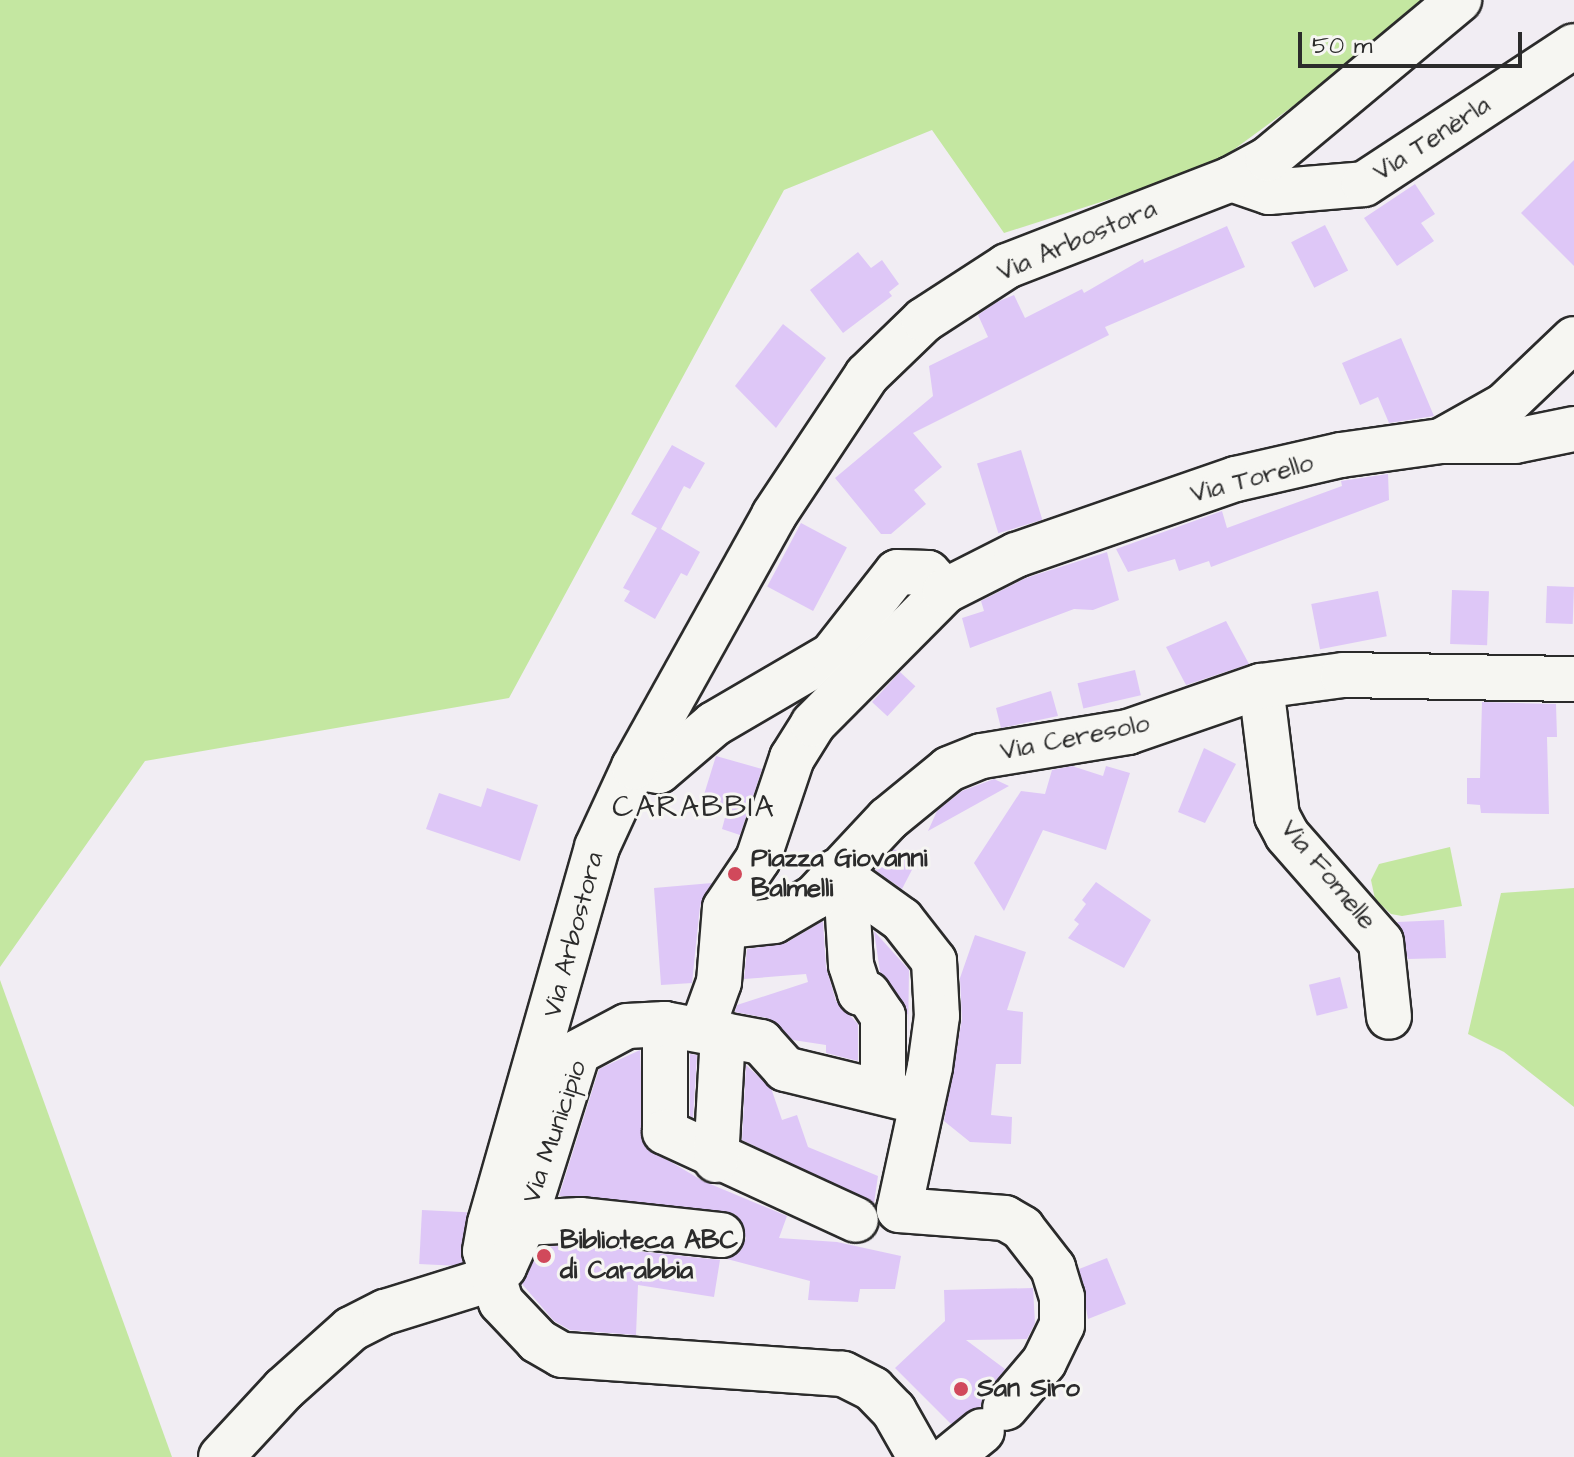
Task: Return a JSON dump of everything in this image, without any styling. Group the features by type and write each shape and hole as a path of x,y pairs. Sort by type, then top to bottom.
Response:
{"street":[{"name":"Via Arbostora","path":"920,1457 894,1411 873,1389 843,1374 562,1355 517,1321 491,1279 485,1251 490,1223 609,817 774,515 867,375 924,320 1007,266 1231,179 1310,127 1459,0"},
{"name":"Via Tenèrla","path":"1231,179 1269,192 1364,184 1574,46"},
{"path":"1441,441 1505,405 1574,339"},
{"name":"Via Torello","path":"726,926 725,908 764,846 792,758 813,724 945,591 1016,555 1236,479 1341,455 1441,441 1515,441 1574,429"},
{"path":"634,767 659,771 714,724 832,655 897,572 928,573 945,591"},
{"name":"Via Ceresolo","path":"726,926 774,921 815,897 834,873 949,769 982,756 1128,732 1261,686 1343,675 1574,679"},
{"name":"Via Fomelle","path":"1261,686 1277,816 1287,835 1377,934 1389,1017"},
{"path":"578,1052 615,855 609,817"},
{"path":"834,873 902,920 932,952 937,1016 901,1097"},
{"path":"834,873 847,899 851,965 860,993 868,994 883,1016 901,1097 899,1210 1005,1218 1038,1246 1053,1268 1062,1297 1062,1325 1044,1362 979,1432"},
{"path":"726,926 719,982 697,1029 665,1132 716,1160 802,1191 856,1220"},
{"name":"Via Municipio","path":"491,1279 504,1267 524,1223 578,1052 627,1026 697,1029 761,1042 785,1069 901,1097"},
{"path":"697,1029 716,1160"},
{"path":"524,1223 580,1220 721,1235"},
{"path":"221,1457 284,1389 351,1329 385,1312 491,1279"}],"green space":[{"path":"0,0 1451,0 1410,20 1210,167 1004,233 932,130 784,190 509,698 145,761 0,967"},
{"path":"1450,847 1462,906 1402,916 1391,914 1375,899 1371,880 1379,864"},
{"path":"1574,888 1574,1107 1504,1052 1468,1034 1501,893"},
{"path":"0,980 172,1457 0,1457"}],"building":[{"path":"1574,160 1574,266 1521,213"},
{"path":"1415,184 1435,214 1421,223 1434,241 1397,266 1364,218"},
{"path":"1325,225 1348,270 1314,288 1291,242"},
{"path":"1227,226 1245,267 1105,327 1109,335 913,433 942,467 914,490 926,504 891,534 881,534 835,478 933,396 929,366 988,337 978,315 997,302 1014,295 1025,318 1082,289 1084,293 1143,259 1144,263"},
{"path":"858,252 871,268 882,260 899,284 889,292 892,296 843,333 810,290"},
{"path":"783,324 826,358 776,428 735,386"},
{"path":"1401,338 1434,416 1389,423 1378,397 1360,405 1342,363"},
{"path":"672,445 705,463 690,489 684,486 661,529 700,552 687,576 681,573 655,619 624,601 630,591 623,588 657,528 631,514"},
{"path":"1021,450 1042,520 998,533 977,463"},
{"path":"1388,474 1389,500 1211,567 1209,561 1179,571 1175,559 1128,572 1116,549 1222,511 1227,528 1342,486 1341,481"},
{"path":"801,523 847,547 813,611 767,587"},
{"path":"1107,552 1119,600 1093,610 1074,609 970,648 962,618 984,611 981,601 1026,578"},
{"path":"1547,586 1574,587 1573,624 1546,623"},
{"path":"1452,590 1489,591 1487,645 1450,644"},
{"path":"1378,591 1387,636 1320,649 1311,604"},
{"path":"1226,621 1249,664 1186,685 1166,647"},
{"path":"1135,670 1141,695 1083,709 1078,683"},
{"path":"900,672 915,686 887,716 872,702"},
{"path":"1051,691 1058,716 1001,728 996,708"},
{"path":"1482,702 1556,704 1557,737 1547,737 1549,814 1481,813 1480,805 1467,804 1467,778 1480,778"},
{"path":"1204,748 1236,764 1205,823 1178,812"},
{"path":"716,756 762,769 740,835 722,829 727,810 702,801"},
{"path":"1072,766 1103,776 1106,766 1130,773 1106,850 1043,830 1004,911 974,863 1021,791 1045,794 1052,770"},
{"path":"994,779 1009,786 928,831 937,811 962,791"},
{"path":"487,788 538,805 520,861 426,829 439,793 481,807"},
{"path":"894,849 916,862 902,889 875,870"},
{"path":"1096,882 1151,920 1124,968 1068,938 1079,924 1074,920 1086,904 1082,900"},
{"path":"712,883 700,906 692,983 661,985 654,888"},
{"path":"1444,920 1446,958 1408,959 1397,922"},
{"path":"823,921 826,967 836,1001 858,1024 858,1061 826,1053 826,1045 793,1040 767,1018 735,1012 737,1005 808,982 806,974 744,979 747,949 786,943"},
{"path":"874,931 909,970 908,1043 908,1015 880,972"},
{"path":"975,935 1026,952 1007,1010 1023,1012 1021,1064 996,1064 991,1115 1012,1117 1011,1144 970,1142 944,1121 962,1019 960,978"},
{"path":"1340,977 1348,1008 1317,1016 1309,985"},
{"path":"640,1050 644,1146 703,1181 787,1216 779,1238 837,1242 901,1256 895,1289 860,1289 858,1302 808,1300 810,1281 727,1259 741,1250 746,1238 735,1214 559,1196 599,1069"},
{"path":"690,1054 697,1055 693,1118 690,1116"},
{"path":"746,1065 771,1088 782,1120 797,1115 808,1147 878,1176 874,1203 742,1140"},
{"path":"422,1210 467,1212 464,1266 419,1264"},
{"path":"579,1245 720,1260 714,1297 638,1285 636,1335 570,1330 554,1321 522,1284 540,1247"},
{"path":"1107,1258 1126,1304 1088,1319 1079,1269"},
{"path":"1033,1288 1035,1323 1027,1339 966,1340 1005,1369 981,1406 951,1424 895,1368 945,1321 944,1290"}],"place":[{"name":"Piazza Giovanni Balmelli","path":"735,874"},
{"name":"Biblioteca ABC di Carabbia","path":"544,1256"},
{"name":"San Siro","path":"961,1389"}],"district":[{"name":"CARABBIA","path":"694,807"}]}
